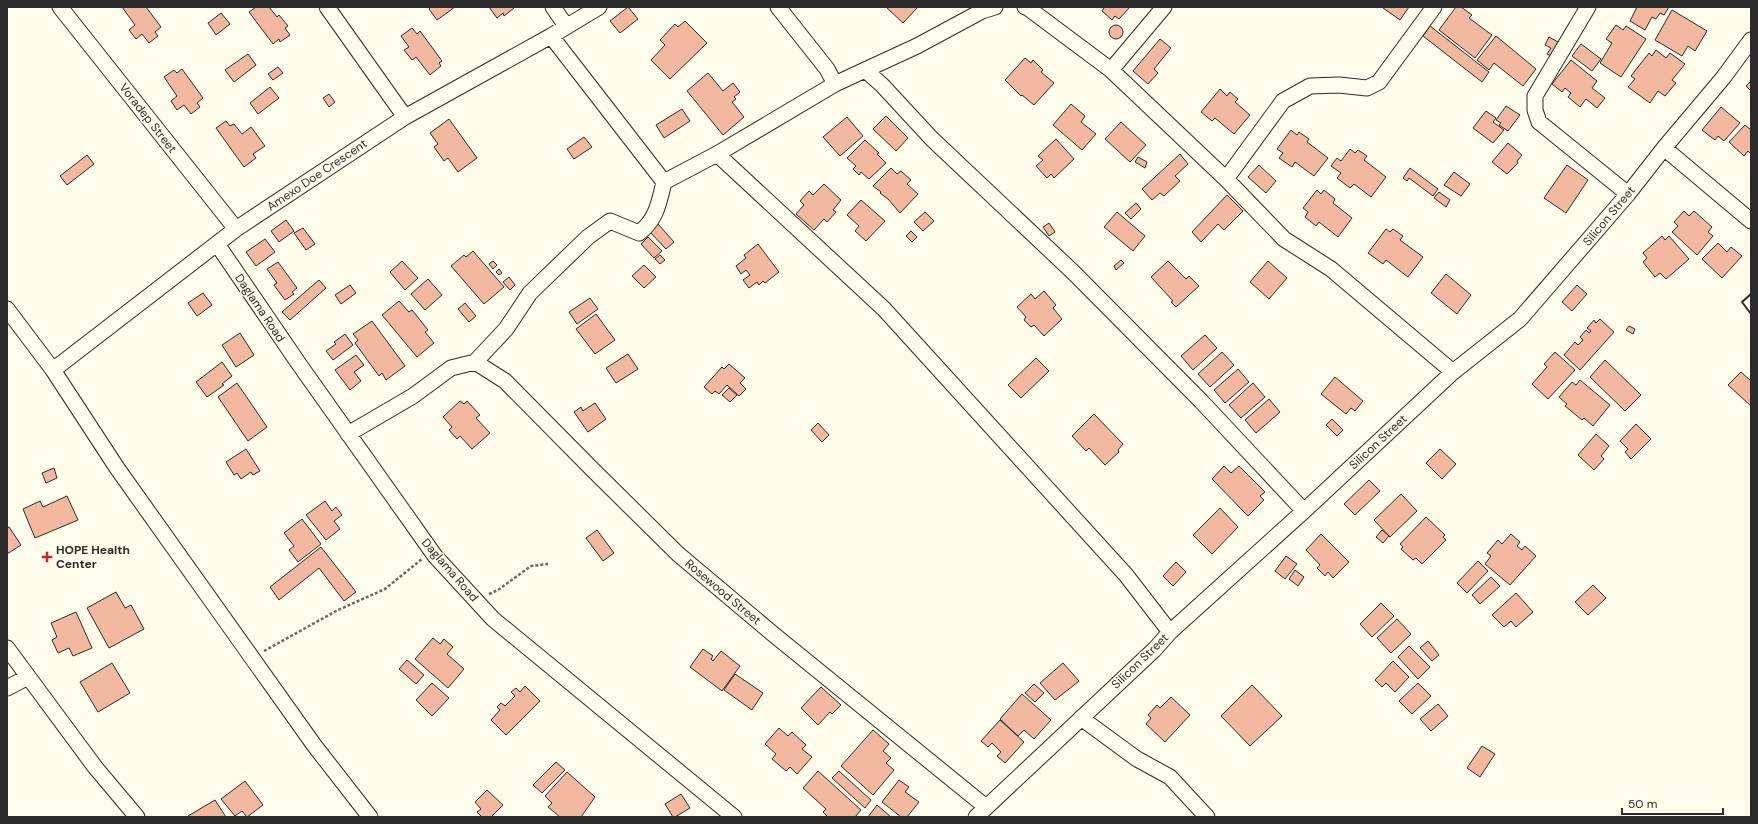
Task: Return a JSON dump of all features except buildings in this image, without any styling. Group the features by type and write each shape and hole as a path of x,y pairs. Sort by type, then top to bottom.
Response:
{"street":[{"name":"Voradep Street","path":"60,7 236,229"},
{"path":"326,7 405,116"},
{"path":"553,7 566,26"},
{"name":"Amexo Doe Crescent","path":"53,370 236,229 405,116 550,36 599,7"},
{"path":"778,7 827,69 835,84"},
{"path":"348,434 413,396 451,368 475,362 506,329 530,293 588,237 610,221 640,233 649,226 657,209 664,182 717,154 835,84 917,46 982,11 995,7"},
{"path":"1025,7 1111,70 1226,178 1284,239 1331,269 1453,372"},
{"path":"1111,70 1164,7"},
{"path":"1226,178 1284,101 1310,86 1339,85 1367,88 1379,82 1434,7"},
{"path":"1588,7 1535,96 1535,110 1538,122 1628,194"},
{"path":"550,36 664,182"},
{"name":"Silicon Street","path":"981,812 1155,649 1170,632 1304,511 1453,372 1520,319 1628,194 1664,148 1723,78 1751,40"},
{"path":"865,70 932,139 1084,283 1201,401 1304,511"},
{"path":"1664,148 1751,221"},
{"path":"717,154 884,309 1126,575 1170,632"},
{"name":"Daglama Road","path":"217,244 348,434 432,552 493,619 734,817"},
{"path":"7,309 53,370 117,468 314,745 370,817"},
{"name":"Rosewood Street","path":"475,362 505,381 678,554 981,812"},
{"path":"7,648 95,766 137,817"},
{"path":"7,688 28,677"},
{"path":"1080,718 1137,759 1170,777 1207,817"}],"path":[{"path":"252,657 338,610 385,589 432,552"},
{"path":"476,600 498,590 531,566 548,564"}],"wall":[{"path":"1751,294 1742,302 1751,314"}],"place":[{"name":"HOPE Health Center","path":"47,557"}]}
